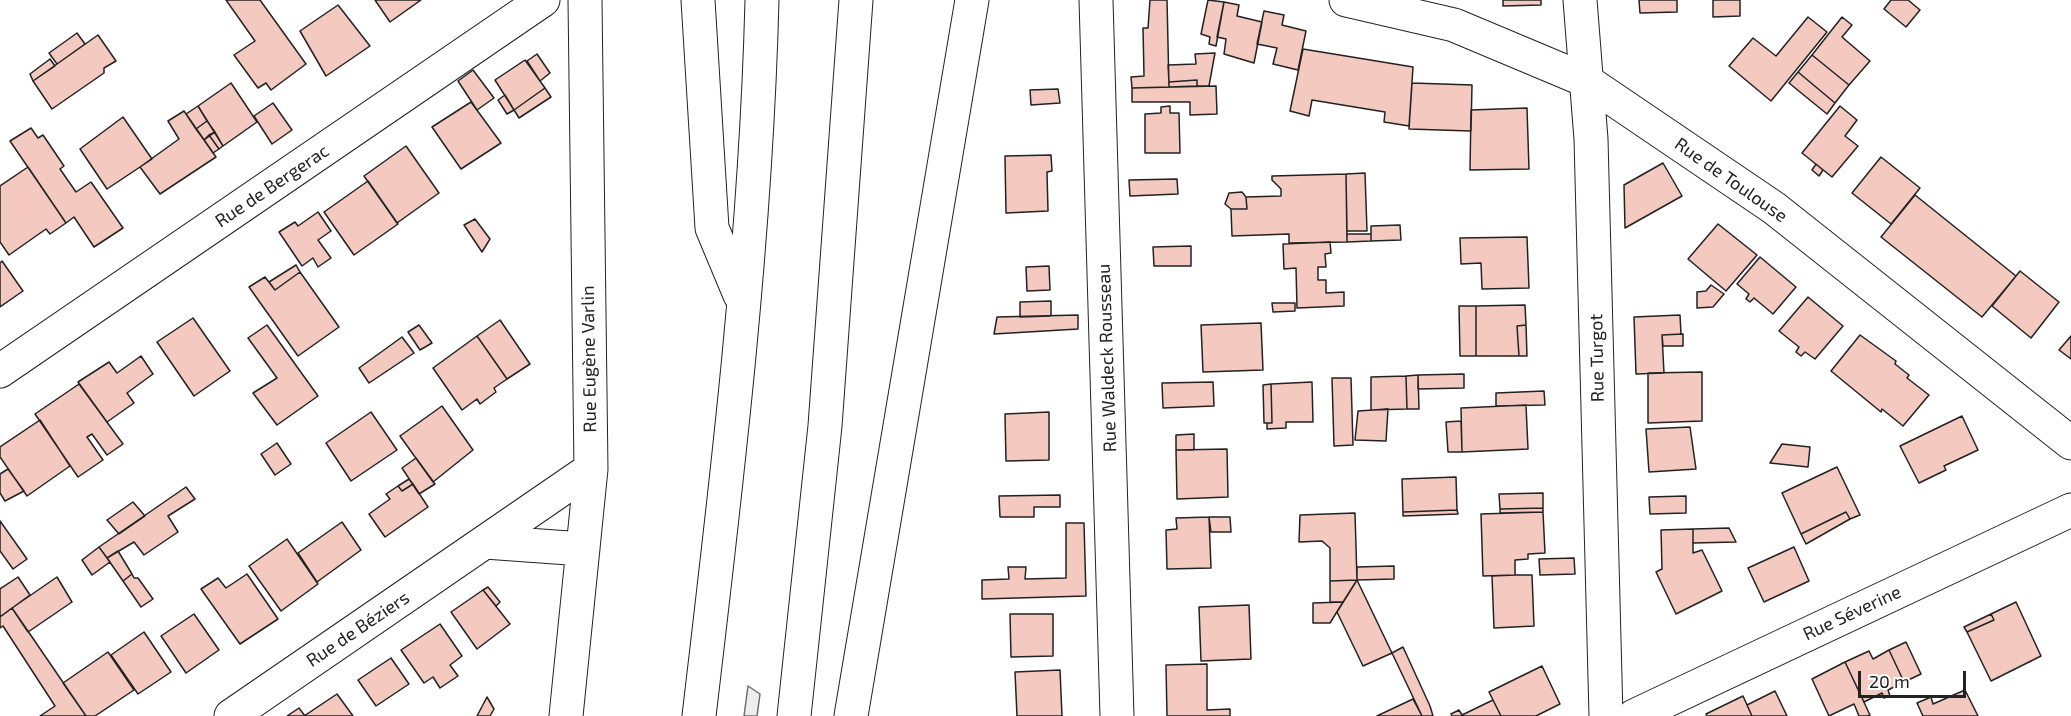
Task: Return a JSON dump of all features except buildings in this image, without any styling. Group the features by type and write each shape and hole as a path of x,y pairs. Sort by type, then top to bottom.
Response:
{"main road":[{"name":"Rue de Bergerac","path":"0,371 543,0"},
{"name":"Rue Eugène Varlin","path":"566,716 591,469 585,0"},
{"path":"698,0 712,228 742,300"},
{"path":"699,716 742,300 761,61 762,0"},
{"path":"794,716 825,426 856,0"},
{"path":"850,716 972,0"},
{"name":"Rue Waldeck Rousseau","path":"1096,0 1117,716"},
{"name":"Rue de Toulouse","path":"1346,0 1454,25 1585,80 1774,208 2071,443"},
{"name":"Rue Turgot","path":"1580,0 1591,139 1606,716"},
{"name":"Rue de Béziers","path":"231,716 591,469"},
{"name":"Rue Séverine","path":"1634,716 2071,510"},
{"path":"485,542 583,549"}],"shaded area":[{"path":"748,686 760,694 757,716 744,716"}]}
